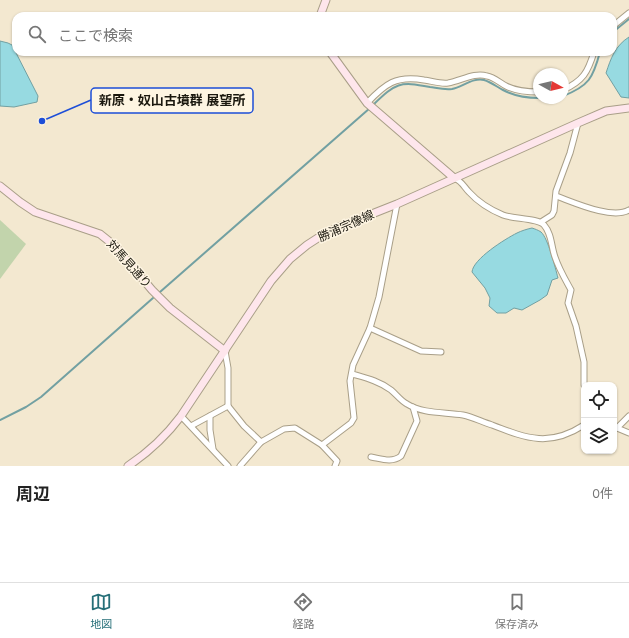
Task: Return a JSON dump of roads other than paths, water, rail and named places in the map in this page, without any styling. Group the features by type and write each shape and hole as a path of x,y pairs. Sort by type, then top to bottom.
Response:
{"main road":[{"path":"322,12 326,0"},
{"path":"333,56 370,105 454,178"},
{"name":"勝浦宗像線","path":"128,466 160,441 181,416 271,281 301,250 324,234 397,204 578,123 606,111 629,108"},
{"name":"対馬見通り","path":"0,186 35,212 100,234 115,246 160,298 225,351"}],"street":[{"path":"617,23 629,13"},
{"path":"569,88 582,78 590,66 593,56"},
{"path":"370,105 382,88 392,82 402,79 446,83 459,81 481,74 489,76 507,87 517,90 533,91"},
{"path":"454,178 460,180 470,193 480,202 503,215 541,222 552,215 554,211 556,196 570,154 578,123"},
{"path":"556,196 602,212 619,214 629,210"},
{"path":"322,445 351,423 354,418 350,381 353,364 370,328 378,297 397,204"},
{"path":"541,222 549,233 554,256 562,275 572,290 568,302 576,326 584,362 584,382"},
{"path":"370,328 421,351 441,352"},
{"path":"225,351 228,368 228,406 244,426 261,442"},
{"path":"352,374 380,383 392,391 406,404 413,407 428,412 464,415 514,434 538,439 550,439 561,437 581,427"},
{"path":"191,426 228,406"},
{"path":"372,457 396,460 401,456 417,421 413,407"},
{"path":"181,416 228,466"},
{"path":"210,416 210,430 213,449"},
{"path":"617,426 629,416"},
{"path":"240,466 261,442 284,429 295,428 322,445 337,461 335,466"},
{"path":"617,429 629,433"}],"water":[{"path":"629,37 629,98 621,97 606,73 613,56 617,56 617,48"},
{"path":"0,41 12,45 12,56 18,56 38,96 37,102 14,107 0,106"},
{"path":"532,228 538,230 544,235 558,278 552,280 547,295 540,300 522,310 514,308 506,313 497,313 489,306 490,298 485,288 472,272 474,267 478,261 505,240 517,233"}],"waterway":[{"path":"617,29 629,19"},
{"path":"569,93 579,89 589,80 599,56"},
{"path":"373,105 387,92 404,84 452,89 480,79 487,81 507,92 533,98"},
{"path":"160,292 370,108"},
{"path":"0,420 26,407 41,397 153,298"}],"place":[{"name":"新原・奴山古墳群 展望所","path":"42,121"}]}
